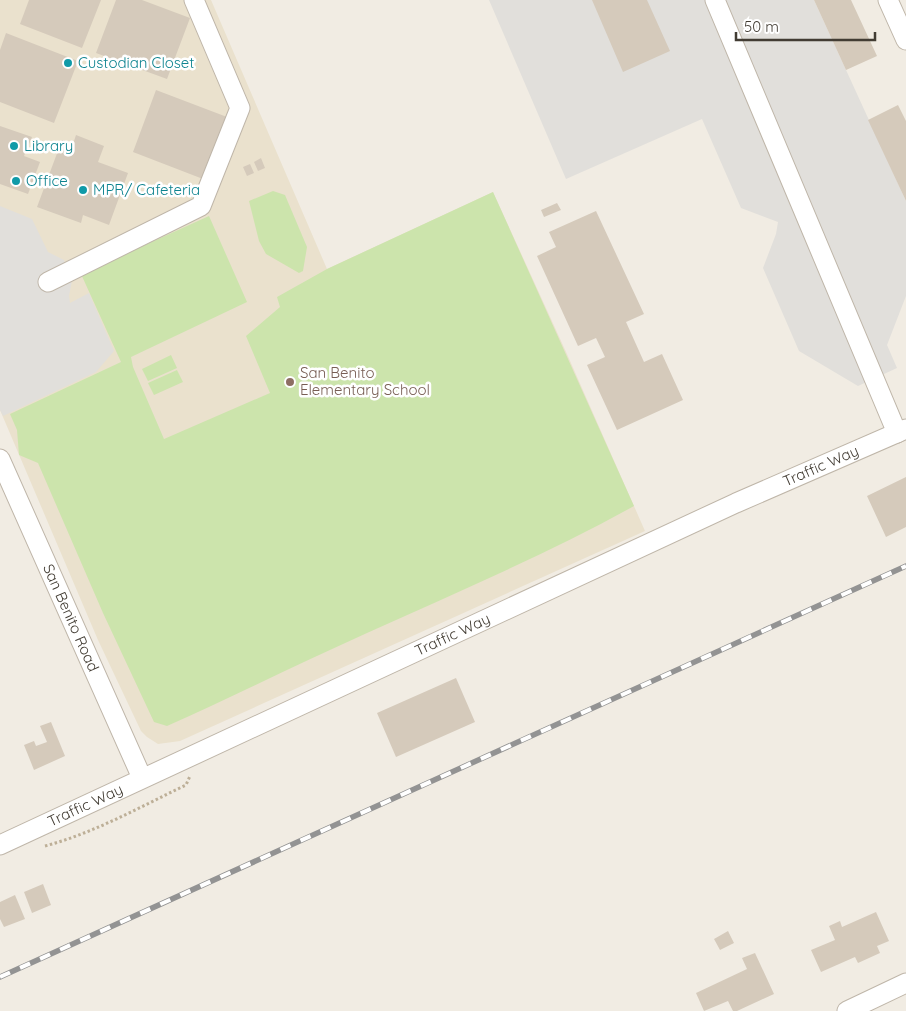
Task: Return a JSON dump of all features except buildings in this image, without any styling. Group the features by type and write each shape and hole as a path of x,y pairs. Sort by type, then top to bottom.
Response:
{"street":[{"path":"48,282 201,206 240,108 194,0"},
{"path":"716,0 901,431"},
{"path":"888,0 906,40"},
{"name":"Traffic Way","path":"0,845 736,503 901,431"},
{"name":"San Benito Road","path":"0,459 142,778"},
{"path":"846,1011 906,983"}],"path":[{"path":"40,847 68,840 186,785 201,750"}],"shaded area":[{"name":"San Benito Elementary School","path":"0,0 211,0 327,269 493,192 645,531 180,741 158,744 147,737 141,731 98,640 0,410"},
{"path":"489,0 814,0 906,201 906,296 887,345 897,368 858,386 799,351 763,268 776,234 778,222 741,208 702,119 566,179"},
{"path":"0,206 32,219 48,252 64,260 72,281 69,296 70,303 89,293 114,351 96,372 3,416 0,410"}],"green space":[{"path":"273,191 285,195 307,247 303,271 299,273 266,254 259,241 249,201"},
{"name":"San Benito Elementary School","path":"493,192 634,506 602,524 535,556 167,726 154,722 103,613 38,463 19,455 17,430 10,414 121,362 81,274 209,216 247,302 131,357 133,367 164,439 270,393 246,336 280,307 277,297 327,269"},
{"path":"171,355 177,368 148,381 142,369"},
{"path":"177,370 183,382 154,395 148,383"}],"railway":[{"path":"0,977 906,566"}],"place":[{"name":"Custodian Closet","path":"68,63"},
{"name":"Library","path":"14,146"},
{"name":"Office","path":"16,181"},
{"name":"MPR/ Cafeteria","path":"83,190"},
{"name":"San Benito Elementary School","path":"290,382"}]}
